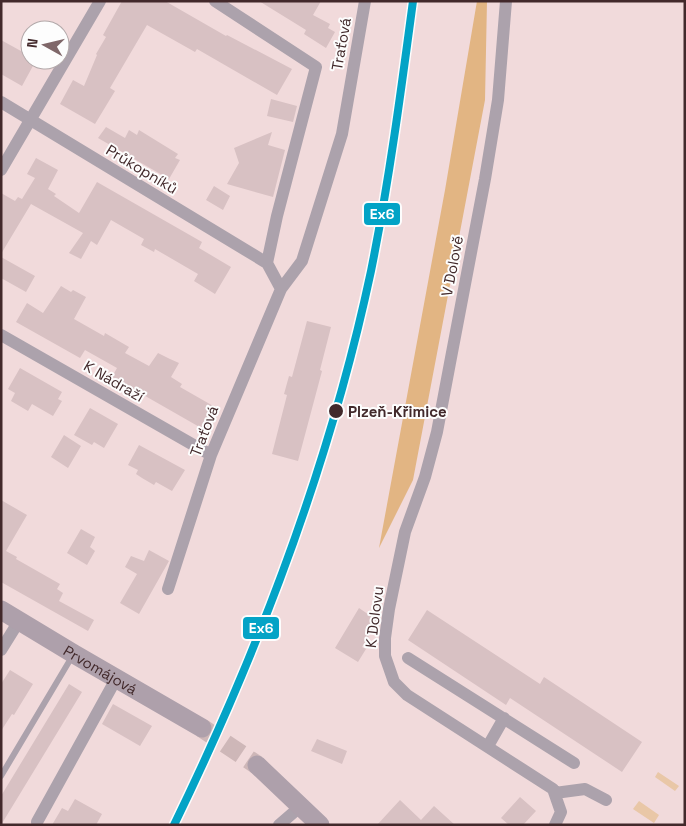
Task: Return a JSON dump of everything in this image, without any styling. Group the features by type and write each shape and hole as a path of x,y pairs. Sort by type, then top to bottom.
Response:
{"street":[{"path":"1,170 100,1"},
{"name":"Traťová","path":"215,1 316,67 277,216 267,263"},
{"name":"Traťová","path":"168,589 211,456 281,289 302,262 342,134 365,1"},
{"name":"V Dolově","path":"405,532 424,477 436,432 452,353 498,100 506,1"},
{"name":"Průkopníků","path":"1,102 267,263"},
{"path":"267,263 281,289"},
{"name":"K Nádraží","path":"1,335 211,456"},
{"name":"K Dolovu","path":"405,532 385,638 387,666 394,682 407,695 553,789 555,793"},
{"name":"Prvomájová","path":"1,610 202,728"},
{"path":"1,650 19,621"},
{"path":"408,658 574,763"},
{"path":"37,822 116,679"},
{"path":"488,746 504,718"},
{"path":"256,765 320,825"},
{"path":"555,825 561,812 555,793 585,789 606,800"},
{"path":"279,825 301,806"}],"lane":[{"path":"1,776 74,654"}],"shaded area":[{"path":"477,1 487,1 485,100 413,480 379,548 445,190"},
{"path":"658,772 679,786 675,791 655,777"},
{"path":"639,801 659,815 654,823 633,809"}],"building":[{"path":"122,1 165,1 226,36 292,69 277,95 197,49 195,52 147,25 110,88 115,91 95,124 60,104 73,80 84,86 96,54 106,37 103,35"},
{"path":"259,1 321,1 313,15 330,24 328,28 335,32 326,48 304,34 306,30"},
{"path":"1,40 20,50 20,70 31,70 22,86 1,74"},
{"path":"271,99 297,106 293,122 267,116"},
{"path":"106,127 125,138 129,130 137,135 139,130 178,154 175,158 180,160 169,179 98,138"},
{"path":"272,132 268,145 285,150 273,197 227,184 239,163 234,148"},
{"path":"36,158 58,170 48,189 56,194 54,196 79,213 97,182 202,242 199,248 231,267 215,294 194,281 198,274 155,249 154,252 141,245 144,239 111,220 97,245 91,241 81,259 69,253 83,233 31,204 1,254 1,193 15,201 18,197 22,199 35,178 27,174"},
{"path":"214,186 230,196 223,210 206,200"},
{"path":"1,257 35,276 26,292 1,278"},
{"path":"61,286 86,297 74,319 104,336 105,333 129,347 125,353 149,366 158,353 179,363 171,377 182,384 180,387 215,407 203,429 112,377 117,368 85,350 80,358 16,322 27,303 43,313"},
{"path":"307,321 331,327 320,370 322,371 298,461 272,454 287,395 284,394 289,376 292,377"},
{"path":"20,368 62,392 58,399 62,401 53,416 32,404 28,411 11,401 15,393 8,389"},
{"path":"90,408 118,424 104,448 94,442 92,445 74,435"},
{"path":"64,435 81,446 68,468 51,457"},
{"path":"139,445 185,470 172,491 156,482 154,485 142,478 136,474 138,470 128,465"},
{"path":"1,500 27,515 6,551 17,557 16,559 60,584 57,589 63,593 59,601 94,620 88,631 1,582"},
{"path":"81,529 95,537 90,547 95,551 87,565 67,553"},
{"path":"149,550 169,561 139,614 120,603 137,574 125,567 131,556 144,561"},
{"path":"359,608 378,621 362,647 366,649 358,662 335,648"},
{"path":"427,610 540,684 544,677 642,742 622,772 510,698 506,705 408,640"},
{"path":"10,670 33,684 14,715 12,714 1,731 1,684"},
{"path":"69,684 82,692 1,825 1,796"},
{"path":"113,704 152,726 140,746 102,724"},
{"path":"317,739 347,751 342,764 311,751"},
{"path":"520,797 536,811 523,825 509,825 501,818"},
{"path":"75,799 102,814 96,825 52,825 62,808 68,811"},
{"path":"400,800 421,820 434,806 455,825 377,825"}],"tunnel":[{"path":"202,728 257,765"}],"transit line":[{"name":"Ex6","path":"174,825 235,691 263,623 289,554 335,414 371,271 394,136 413,1"}],"place":[{"name":"Plzeň-Křimice","path":"336,411"}]}
